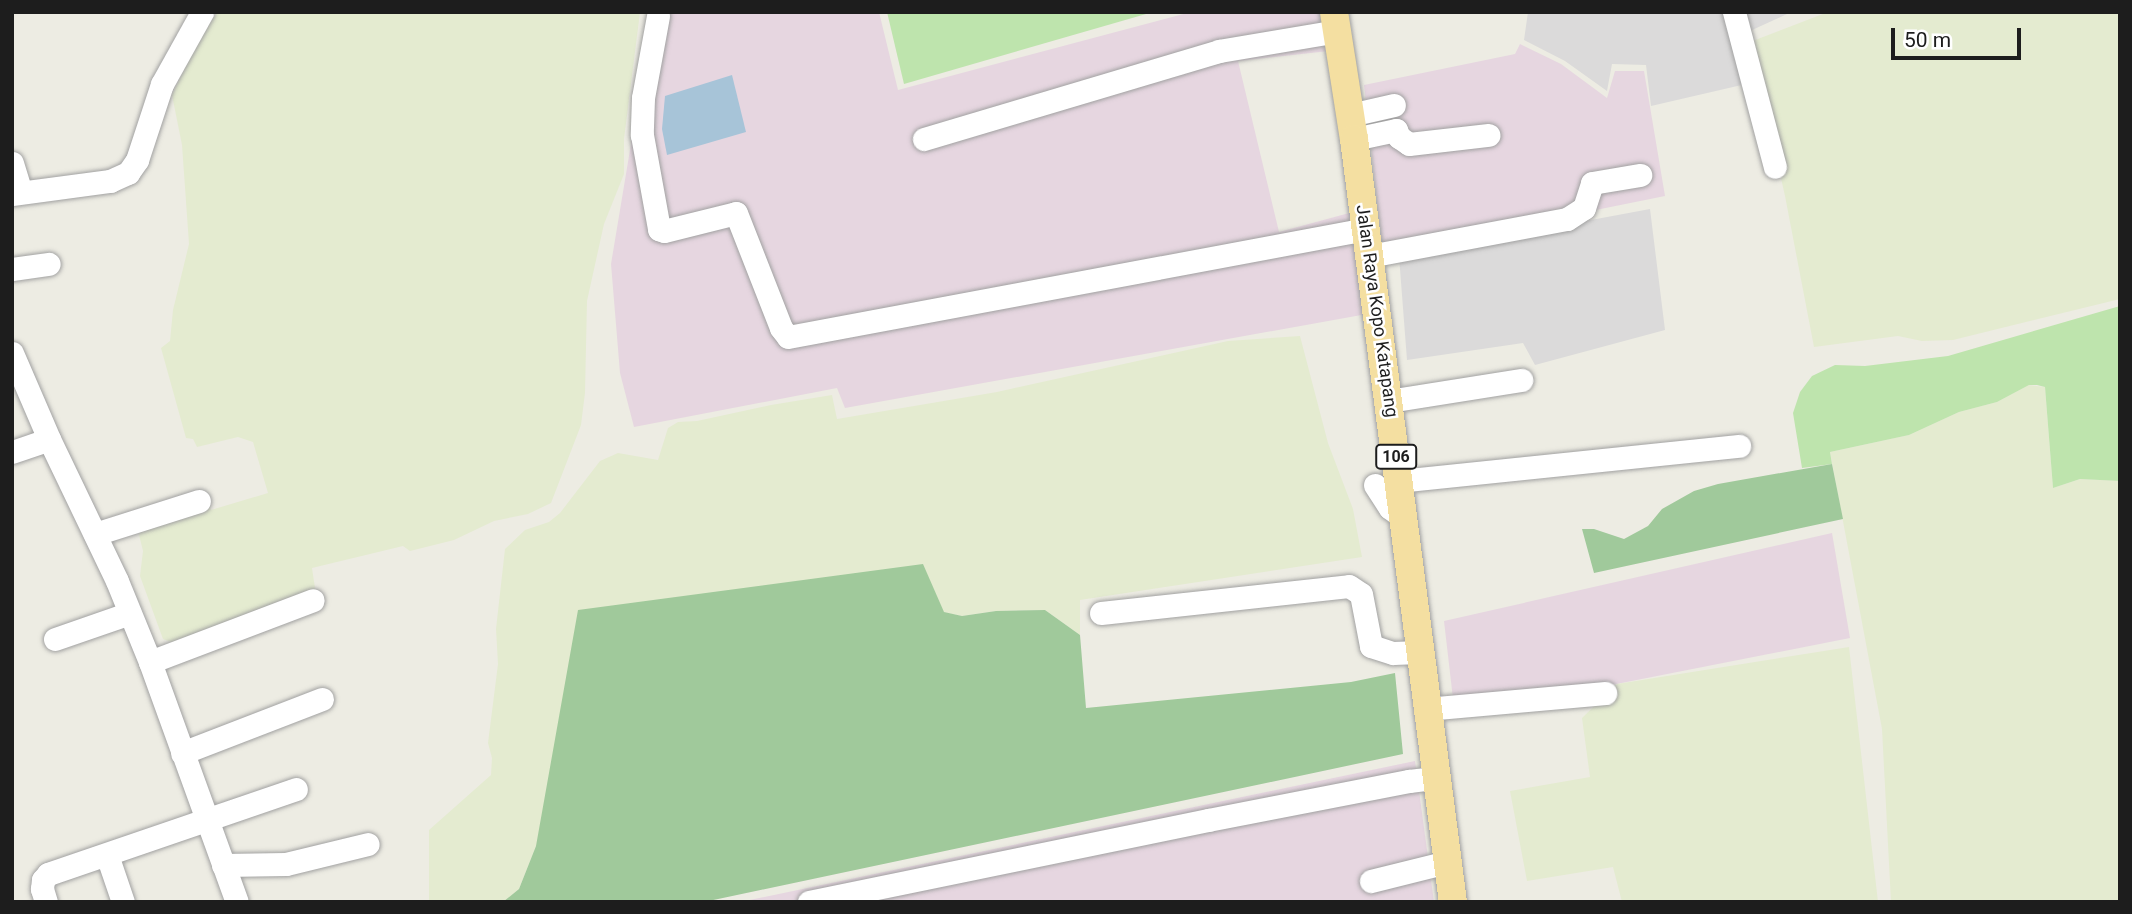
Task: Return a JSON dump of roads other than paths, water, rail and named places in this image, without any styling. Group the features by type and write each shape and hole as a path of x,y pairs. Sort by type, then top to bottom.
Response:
{"main road":[{"name":"Jalan Raya Kopo Katapang","path":"1336,22 1388,401 1387,483 1404,519 1426,709 1453,902"}],"street":[{"path":"12,163 17,193 110,181 128,173 137,160 162,84 202,12"},
{"path":"1734,12 1775,166"},
{"path":"659,16 643,98 642,135 659,229 664,231 736,213 781,328 788,337 1367,243 1567,219 1584,208 1592,183 1640,175"},
{"path":"924,139 1219,51 1336,22"},
{"path":"1352,127 1394,97 1398,137 1409,144 1488,135"},
{"path":"1352,127 1396,130"},
{"path":"12,269 49,264"},
{"path":"12,353 19,386 49,439 131,613 237,902"},
{"path":"1388,401 1521,380"},
{"path":"12,452 49,439"},
{"path":"1387,483 1739,446"},
{"path":"95,534 198,501"},
{"path":"1101,613 1349,586 1361,594 1371,646 1393,653 1420,652"},
{"path":"150,662 313,600"},
{"path":"55,639 131,613"},
{"path":"1426,709 1605,693"},
{"path":"182,753 322,699"},
{"path":"809,902 1208,820 1435,778"},
{"path":"46,902 42,889 48,874 296,789"},
{"path":"223,865 286,864 368,844"},
{"path":"107,855 123,902"},
{"path":"1371,881 1447,862"}],"water":[{"path":"732,75 746,132 667,155 662,129 665,96"}]}
